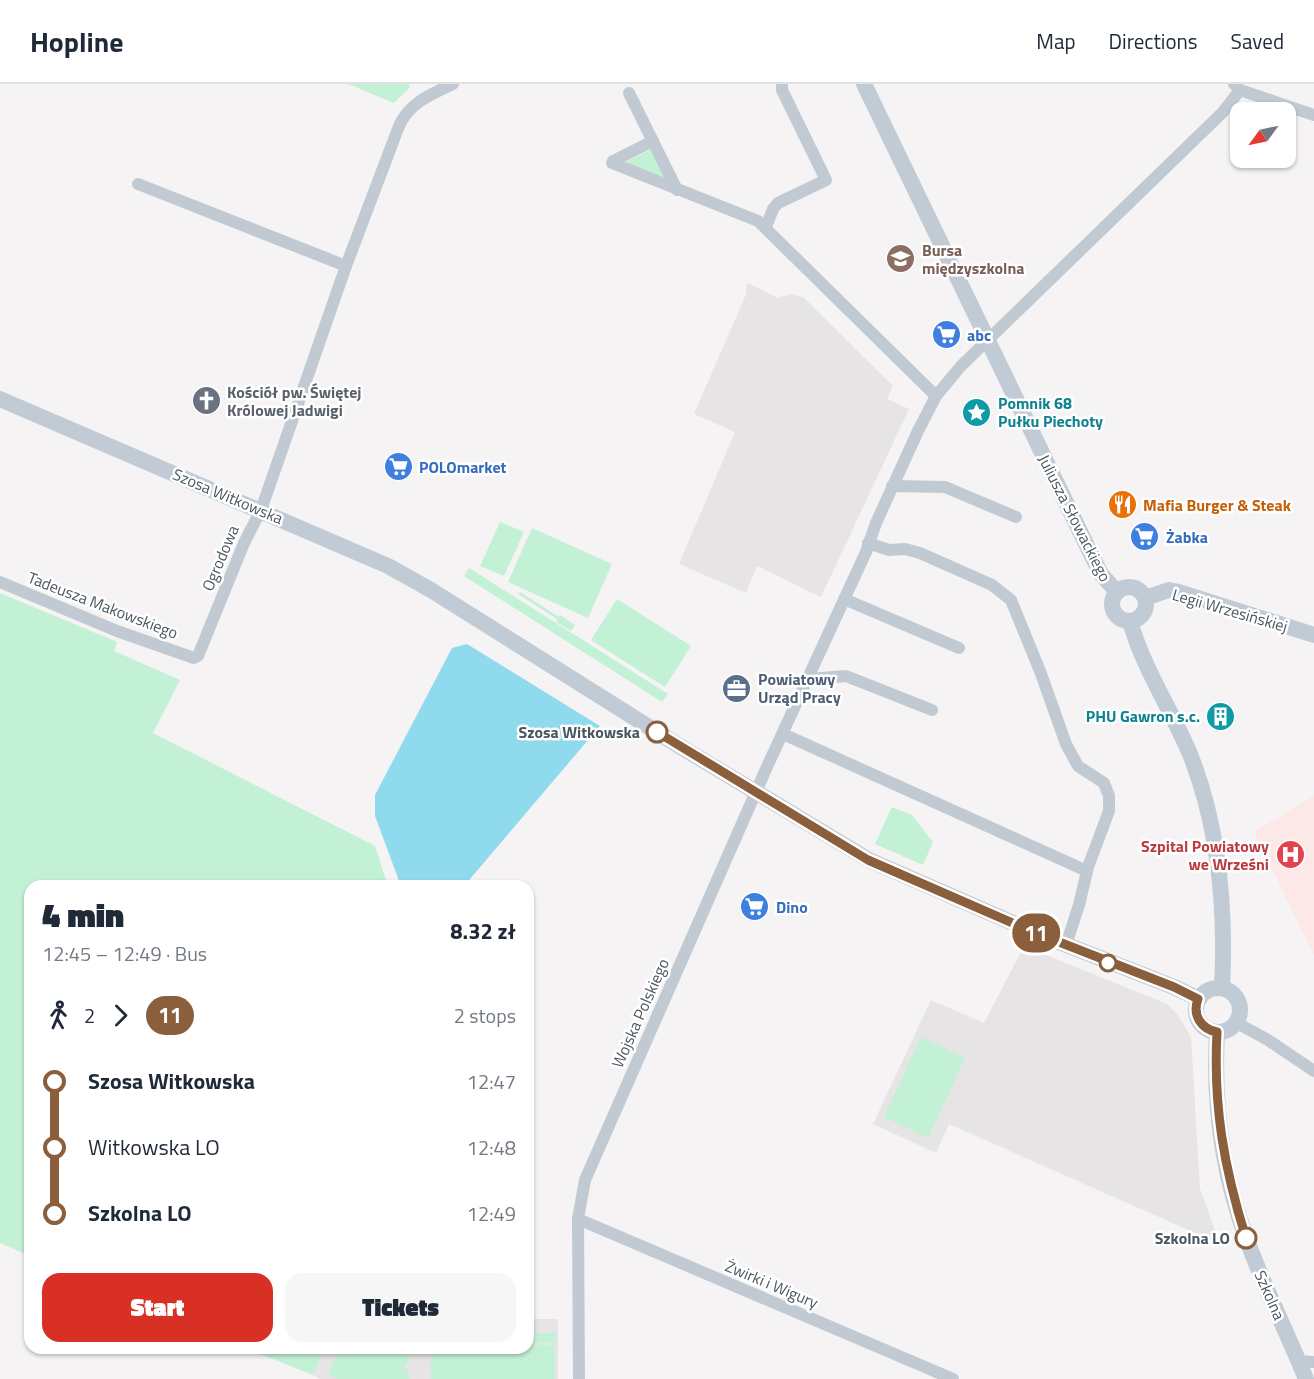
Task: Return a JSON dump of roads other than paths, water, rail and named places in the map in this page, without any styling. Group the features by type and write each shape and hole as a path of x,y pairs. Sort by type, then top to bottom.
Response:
{"street":[{"name":"Ogrodowa","path":"194,658 198,656 244,543 261,510 346,266 403,117 416,104 453,84"},
{"path":"766,227 778,203 826,180 782,90 782,84"},
{"name":"Juliusza Słowackiego","path":"864,84 1096,566 1108,584 1117,592"},
{"path":"1238,86 1314,116"},
{"name":"Wojska Polskiego","path":"579,1379 578,1219 585,1180 756,792 809,679 892,486 936,396 961,366 1223,112 1238,86"},
{"path":"629,93 677,190"},
{"path":"653,141 612,163 758,221 936,396"},
{"path":"138,184 346,266"},
{"name":"Szosa Witkowska","path":"0,399 362,553 431,590 868,860 1198,999"},
{"path":"892,486 945,487 1016,517"},
{"path":"868,543 889,550 905,549 920,553 993,585 1011,600 1066,744 1078,766 1104,783 1109,811 1087,871 1066,945"},
{"name":"Tadeusza Makowskiego","path":"0,582 117,631 194,658"},
{"path":"1127,587 1138,589 1145,598 1146,608 1140,617 1130,621 1121,619 1114,611 1112,602 1117,592 1127,587"},
{"name":"Legii Wrzesińskiej","path":"1145,598 1169,590 1179,591 1314,635"},
{"path":"844,599 959,648"},
{"path":"1130,621 1147,667 1178,727 1202,787 1217,856 1221,909 1222,988"},
{"path":"809,679 846,676 932,711"},
{"path":"783,734 1087,871"},
{"path":"1211,988 1222,988 1233,992 1239,1001 1241,1012 1237,1023 1228,1030 1217,1032 1207,1029 1199,1021 1196,1010 1198,999 1211,988"},
{"path":"1237,1023 1268,1040 1314,1071"},
{"name":"Szkolna","path":"1217,1032 1217,1096 1220,1137 1226,1167 1246,1238 1306,1361 1306,1379"},
{"name":"Żwirki i Wigury","path":"578,1219 953,1379"}],"water":[{"path":"467,644 600,726 469,880 399,880 375,816 375,795 452,648"}],"place":[{"name":"Bursa międzyszkolna","path":"901,259"},
{"name":"abc","path":"946,335"},
{"name":"Kościół pw. Świętej Królowej Jadwigi","path":"206,401"},
{"name":"Pomnik 68 Pułku Piechoty","path":"977,412"},
{"name":"POLOmarket","path":"398,467"},
{"name":"Mafia Burger & Steak","path":"1122,505"},
{"name":"Żabka","path":"1145,537"},
{"name":"Powiatowy Urząd Pracy","path":"737,688"},
{"name":"PHU Gawron s.c.","path":"1221,716"},
{"name":"Szosa Witkowska","path":"657,732"},
{"name":"Szpital Powiatowy we Wrześni","path":"1290,855"},
{"name":"Dino","path":"755,907"},
{"name":"Szkolna LO","path":"1246,1238"}]}
